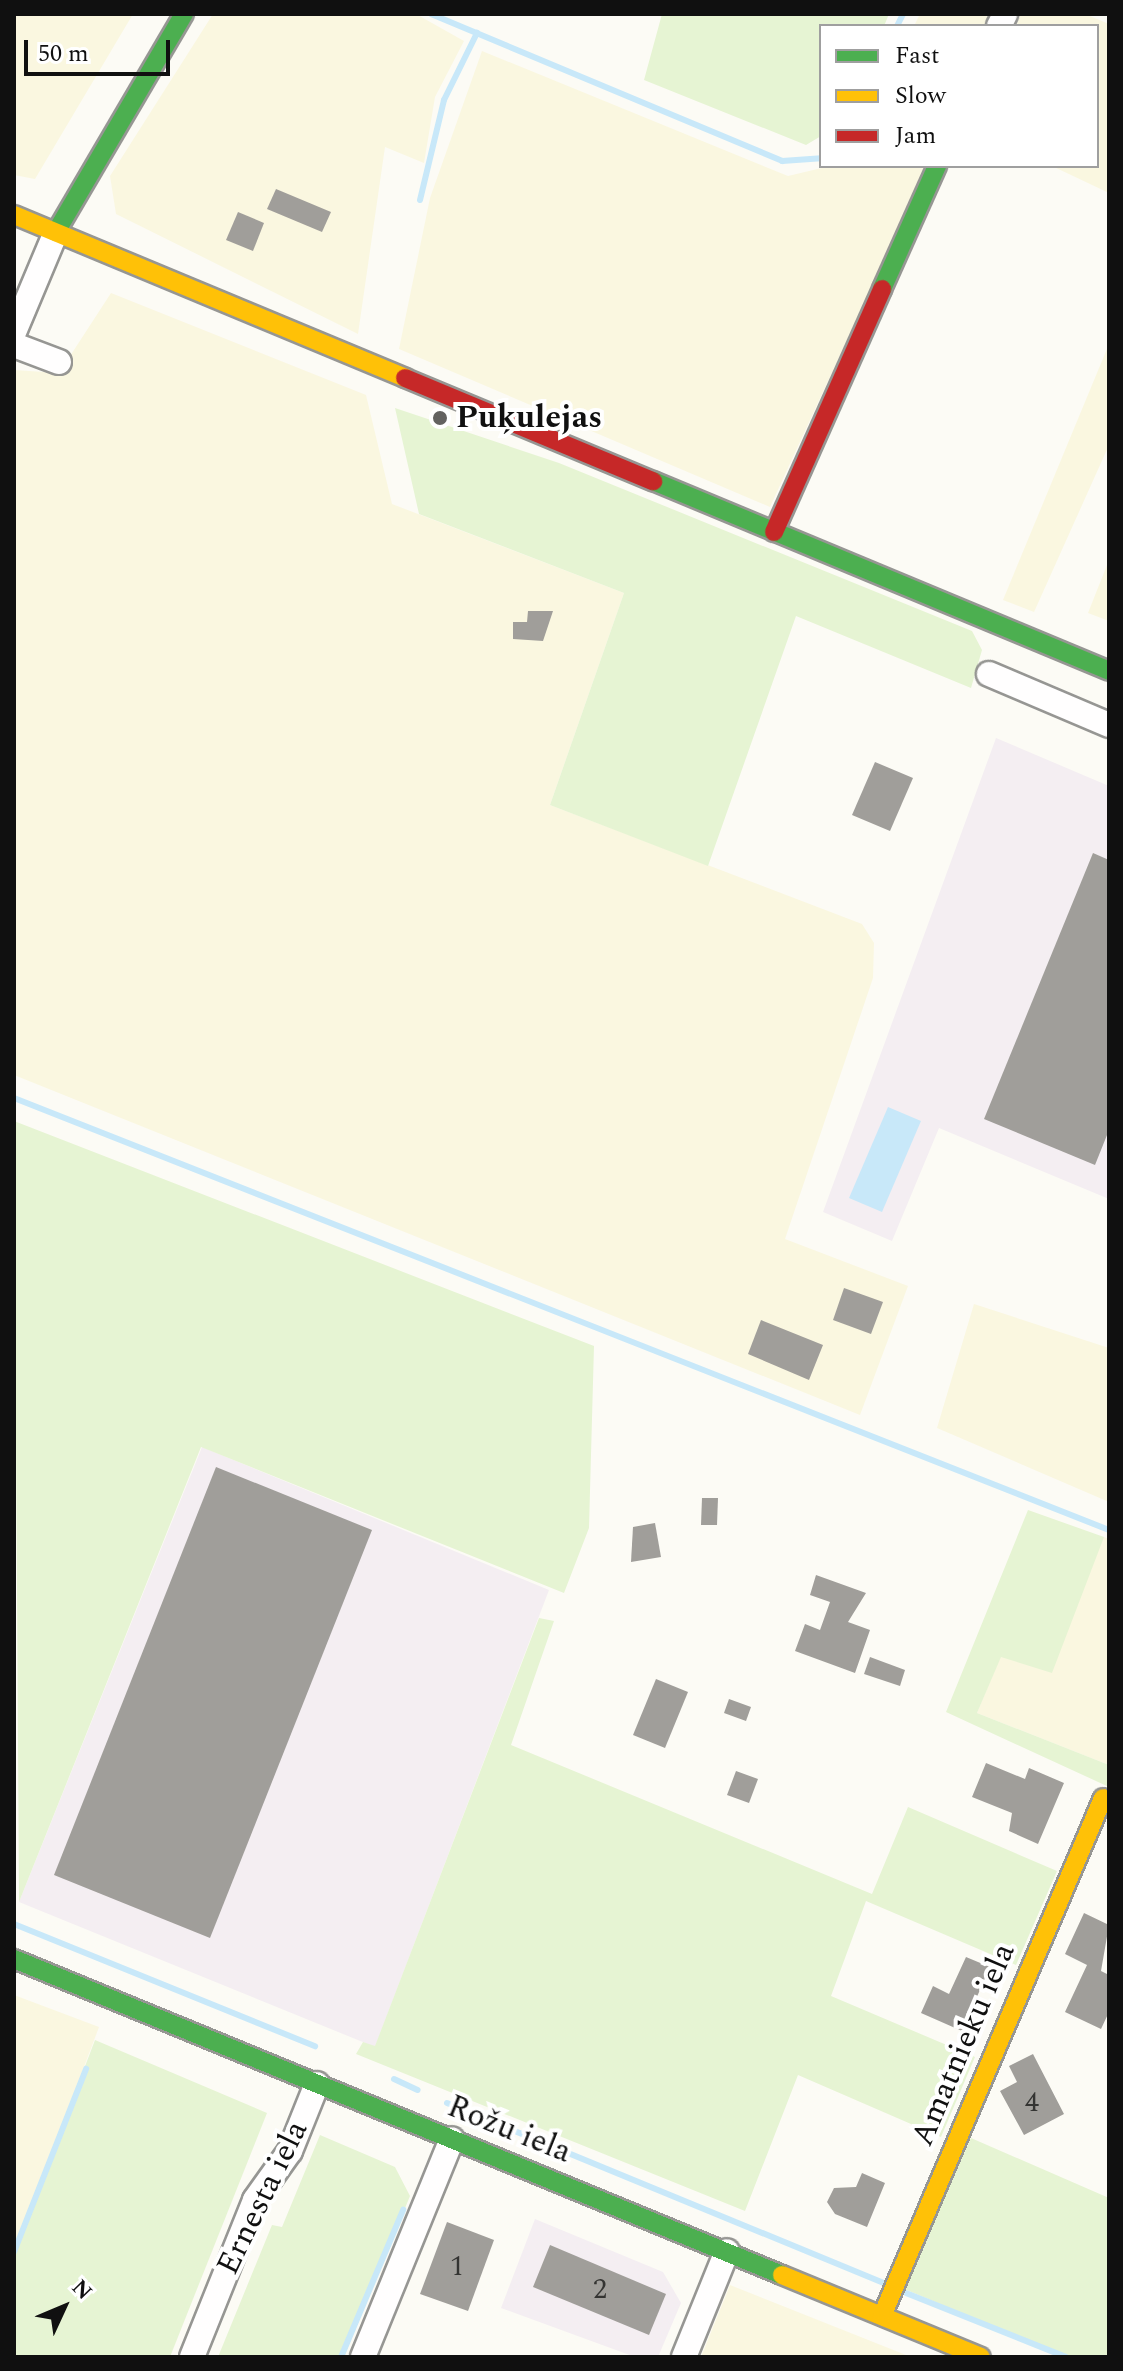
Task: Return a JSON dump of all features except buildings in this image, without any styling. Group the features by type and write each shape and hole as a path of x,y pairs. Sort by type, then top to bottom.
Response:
{"street":[{"path":"14,332 56,232 184,14"},
{"path":"774,532 936,168"},
{"path":"14,215 1109,671"},
{"path":"14,345 59,362"},
{"path":"989,674 1109,725"},
{"name":"Amatnieku iela","path":"882,2316 1103,1798"},
{"name":"Rožu iela","path":"14,1959 981,2357"},
{"name":"Ernesta iela","path":"192,2357 255,2200 290,2151 317,2084"},
{"path":"363,2357 452,2139"},
{"path":"684,2357 727,2251"}],"shaded area":[{"path":"14,14 133,14 35,179 14,175"},
{"path":"213,14 416,14 464,41 435,97 424,163 385,147 358,334 116,214 110,176"},
{"path":"920,14 994,14 989,24 915,24"},
{"path":"1021,14 1085,14 1109,24 1109,193 1056,168 1099,168 1099,24 1017,24"},
{"path":"482,51 788,176 822,168 926,168 770,507 399,349 430,198"},
{"path":"111,293 366,395 392,504 624,593 550,805 862,924 874,943 873,978 785,1239 908,1286 860,1415 14,1075 14,370 59,373"},
{"path":"1109,344 1109,445 1034,612 1003,600"},
{"path":"1109,560 1109,621 1088,613"},
{"path":"996,738 1109,786 1109,1199 939,1128 892,1241 823,1212"},
{"path":"974,1304 1109,1348 1109,1502 937,1428"},
{"path":"202,1447 549,1590 375,2047 19,1902"},
{"path":"1104,1537 1109,1539 1109,1765 977,1713 1000,1657"},
{"path":"14,1995 99,2027 14,2253"},
{"path":"535,2219 663,2272 681,2303 658,2357 635,2357 501,2308"},
{"path":"730,2285 911,2357 701,2357"}],"green space":[{"path":"662,14 889,14 885,24 819,24 819,137 806,145 644,80"},
{"path":"395,408 559,463 972,631 982,650 971,688 796,616 708,866 550,805 624,593 419,514"},
{"path":"14,1121 594,1346 589,1528 564,1593 201,1447 19,1902"},
{"path":"1028,1510 1104,1537 1052,1673 1001,1657 977,1713 1109,1765 1109,1787 946,1712"},
{"path":"539,1618 554,1621 511,1745 872,1894 908,1807 1057,1871 1016,1965 866,1901 831,1996 975,2057 941,2137 798,2075 745,2211 356,2054 363,2042 375,2046"},
{"path":"95,2040 267,2113 170,2357 14,2357 14,2253"},
{"path":"320,2135 395,2167 410,2196 344,2357 218,2357 272,2225 282,2227"},
{"path":"971,2138 1109,2198 1109,2357 1066,2357 902,2288"}],"water":[{"path":"888,1107 921,1121 882,1212 849,1198"}],"waterway":[{"path":"431,14 782,161 819,158"},
{"path":"898,24 903,14"},
{"path":"420,200 444,100 477,33"},
{"path":"14,1098 1109,1530"},
{"path":"14,1924 315,2046"},
{"path":"14,2252 86,2069"},
{"path":"394,2079 418,2090"},
{"path":"447,2103 884,2283"},
{"path":"341,2357 403,2210"},
{"path":"906,2293 1066,2357"}],"traffic: fast":[{"path":"56,232 184,14"},
{"path":"882,289 936,168"},
{"path":"653,481 1109,671"},
{"path":"14,1959 782,2275"}],"traffic: slow":[{"path":"14,215 405,378"},
{"path":"882,2316 1103,1798"},
{"path":"782,2275 981,2357"}],"traffic: jam":[{"path":"774,532 882,289"},
{"path":"405,378 653,481"}],"place":[{"name":"Puķulejas","path":"440,418"}]}
